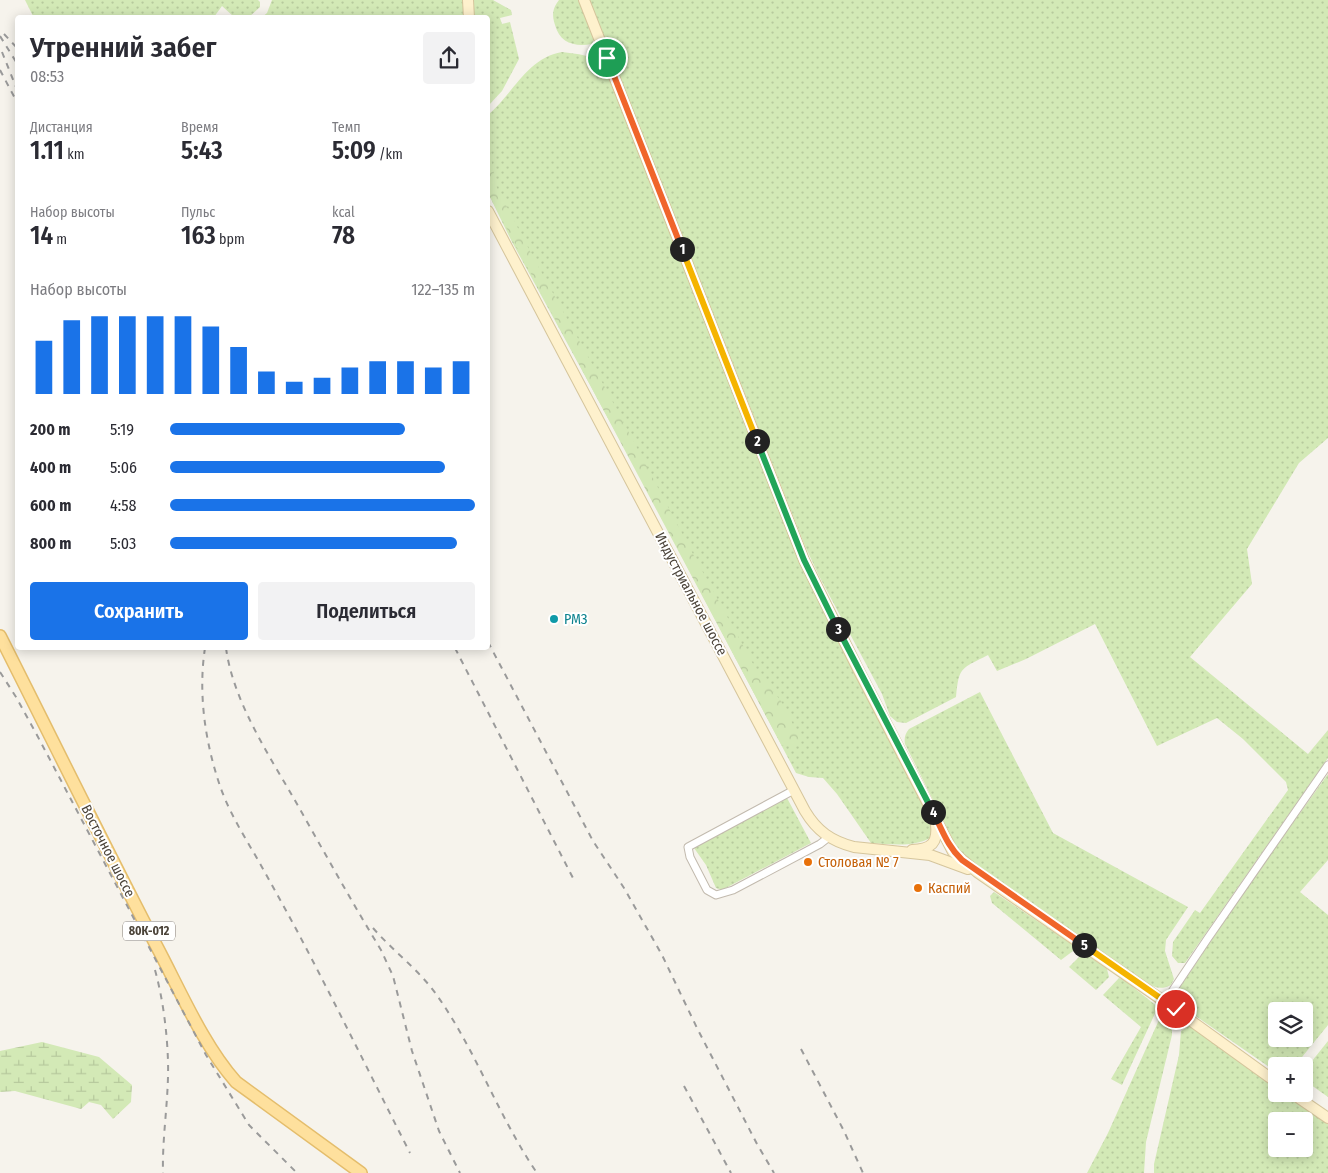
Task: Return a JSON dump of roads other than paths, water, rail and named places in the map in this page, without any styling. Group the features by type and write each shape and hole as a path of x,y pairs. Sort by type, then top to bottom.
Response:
{"main road":[{"path":"468,0 470,15"},
{"name":"Индустриальное шоссе","path":"584,0 804,560 953,852 977,872 1166,1002 1268,1076"},
{"name":"Индустриальное шоссе","path":"490,215 813,824 829,837 842,844 930,855 977,872"},
{"name":"Восточное шоссе","path":"0,636 139,912 204,1036 223,1067 236,1082 361,1173"},
{"path":"896,851 919,850 928,847 934,842 937,836 936,817"},
{"path":"1305,1102 1328,1118"}],"street":[{"path":"1166,1002 1328,765"},
{"path":"794,790 688,846 690,857 707,890 716,895 733,890 816,846 829,837"}],"railway":[{"path":"4,34 15,46"},
{"path":"0,36 15,60"},
{"path":"2,52 15,84"},
{"path":"0,70 15,98"},
{"path":"490,646 593,841 624,888 662,955 697,1028 774,1173"},
{"path":"205,650 202,682 204,717 210,752 224,796 237,824 305,946 410,1153"},
{"path":"226,650 236,687 252,725 381,950 393,976 412,1051 439,1131 460,1173"},
{"path":"456,650 575,882"},
{"path":"0,672 38,737 206,1055 249,1125 297,1173"},
{"path":"373,928 421,976 436,994 463,1038 510,1129 537,1173"},
{"path":"155,970 164,1015 168,1061 163,1173"},
{"path":"801,1049 844,1131 863,1173"},
{"path":"684,1086 731,1173"}],"place":[{"name":"РМЗ","path":"554,619"},
{"name":"Столовая № 7","path":"808,862"},
{"name":"Каспий","path":"918,888"}]}
